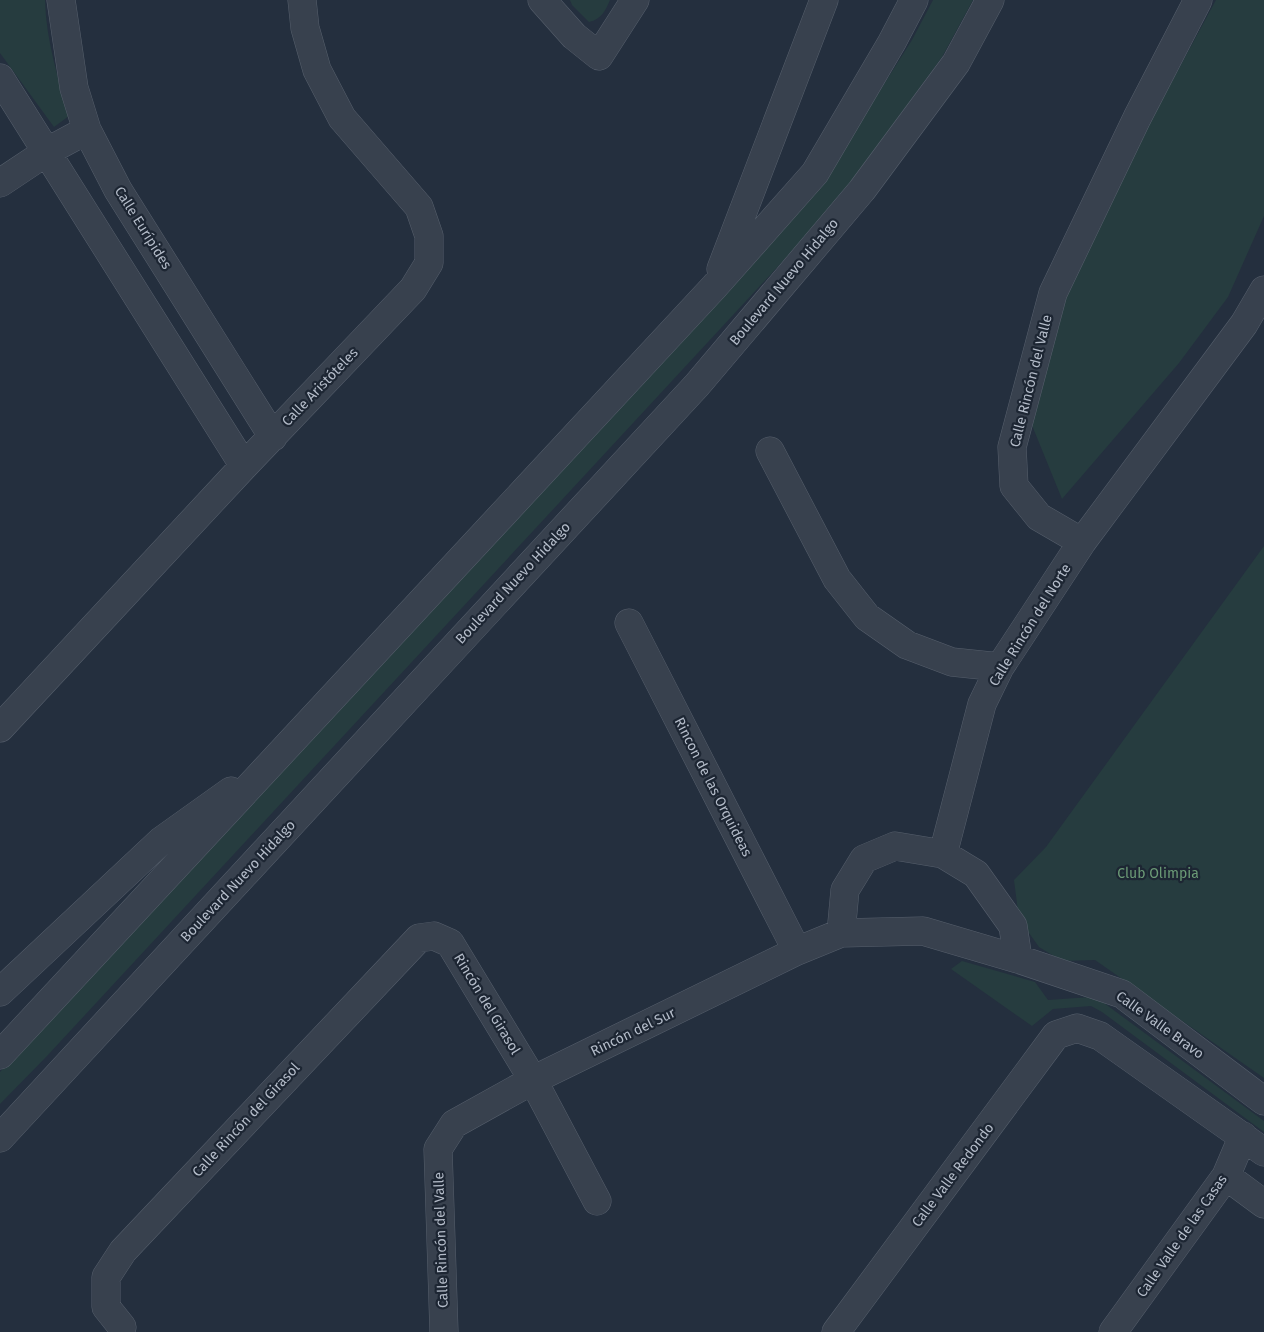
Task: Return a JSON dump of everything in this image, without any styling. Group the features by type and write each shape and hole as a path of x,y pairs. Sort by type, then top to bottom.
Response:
{"street":[{"name":"Calle Eurípides","path":"61,0 74,88 87,130 118,190 273,437"},
{"name":"Calle Aristóteles","path":"0,728 244,466 413,290 429,263 429,236 419,207 342,118 317,70 306,28 302,0"},
{"path":"542,0 574,36 599,56 635,0"},
{"path":"714,287 824,0"},
{"path":"0,1056 714,287 815,173 892,42 914,0"},
{"name":"Boulevard Nuevo Hidalgo","path":"0,1138 697,385 862,190 956,64 990,0"},
{"name":"Calle Rincón del Valle","path":"1082,542 1039,517 1014,486 1012,447 1053,293 1198,0"},
{"path":"0,78 244,466"},
{"path":"0,183 48,152 87,130"},
{"path":"1082,542 1244,324 1264,290"},
{"path":"770,451 837,579 867,617 906,645 952,662 1000,667"},
{"name":"Calle Rincón del Norte","path":"943,854 982,704 1000,667 1082,542"},
{"name":"Rincon de las Orquideas","path":"629,623 797,951"},
{"path":"0,992 161,841 277,758"},
{"path":"841,933 845,890 864,859 895,846 943,854 976,874 1013,926 1018,959"},
{"name":"Rincón del Sur","path":"438,1149 454,1124 534,1080 797,951 841,933 922,931"},
{"name":"Calle Valle Bravo","path":"922,931 1018,959 1122,994 1264,1101"},
{"name":"Rincón del Girasol","path":"434,936 450,943 534,1080 597,1201"},
{"name":"Calle Rincón del Girasol","path":"122,1327 106,1307 106,1277 122,1250 419,938 434,936"},
{"name":"Calle Valle Redondo","path":"836,1332 1056,1035 1077,1028 1100,1036 1253,1144"},
{"name":"Calle Valle de las Casas","path":"1113,1332 1226,1176 1253,1144"},
{"name":"Calle Rincón del Valle","path":"438,1149 444,1332"},
{"path":"1226,1176 1264,1204"}],"green space":[{"path":"0,0 45,0 50,44 69,116 54,127 0,53"},
{"path":"570,0 610,0 600,17 589,22 572,5"},
{"path":"933,0 973,0 942,57 850,184 809,233 47,1056 0,1104 0,1072 830,169 912,40"},
{"path":"1216,0 1264,0 1264,216 1228,297 1179,363 1062,499 1029,418 1071,268"},
{"name":"Club Olimpia","path":"1264,546 1264,1078 1095,960 1062,961 1039,947 1019,919 1014,880 1046,847"},
{"path":"962,961 1035,982 1048,1000 1091,997 1104,1003 1264,1121 1264,1132 1102,1012 1091,1006 1053,1009 1032,1026 951,969"}]}
